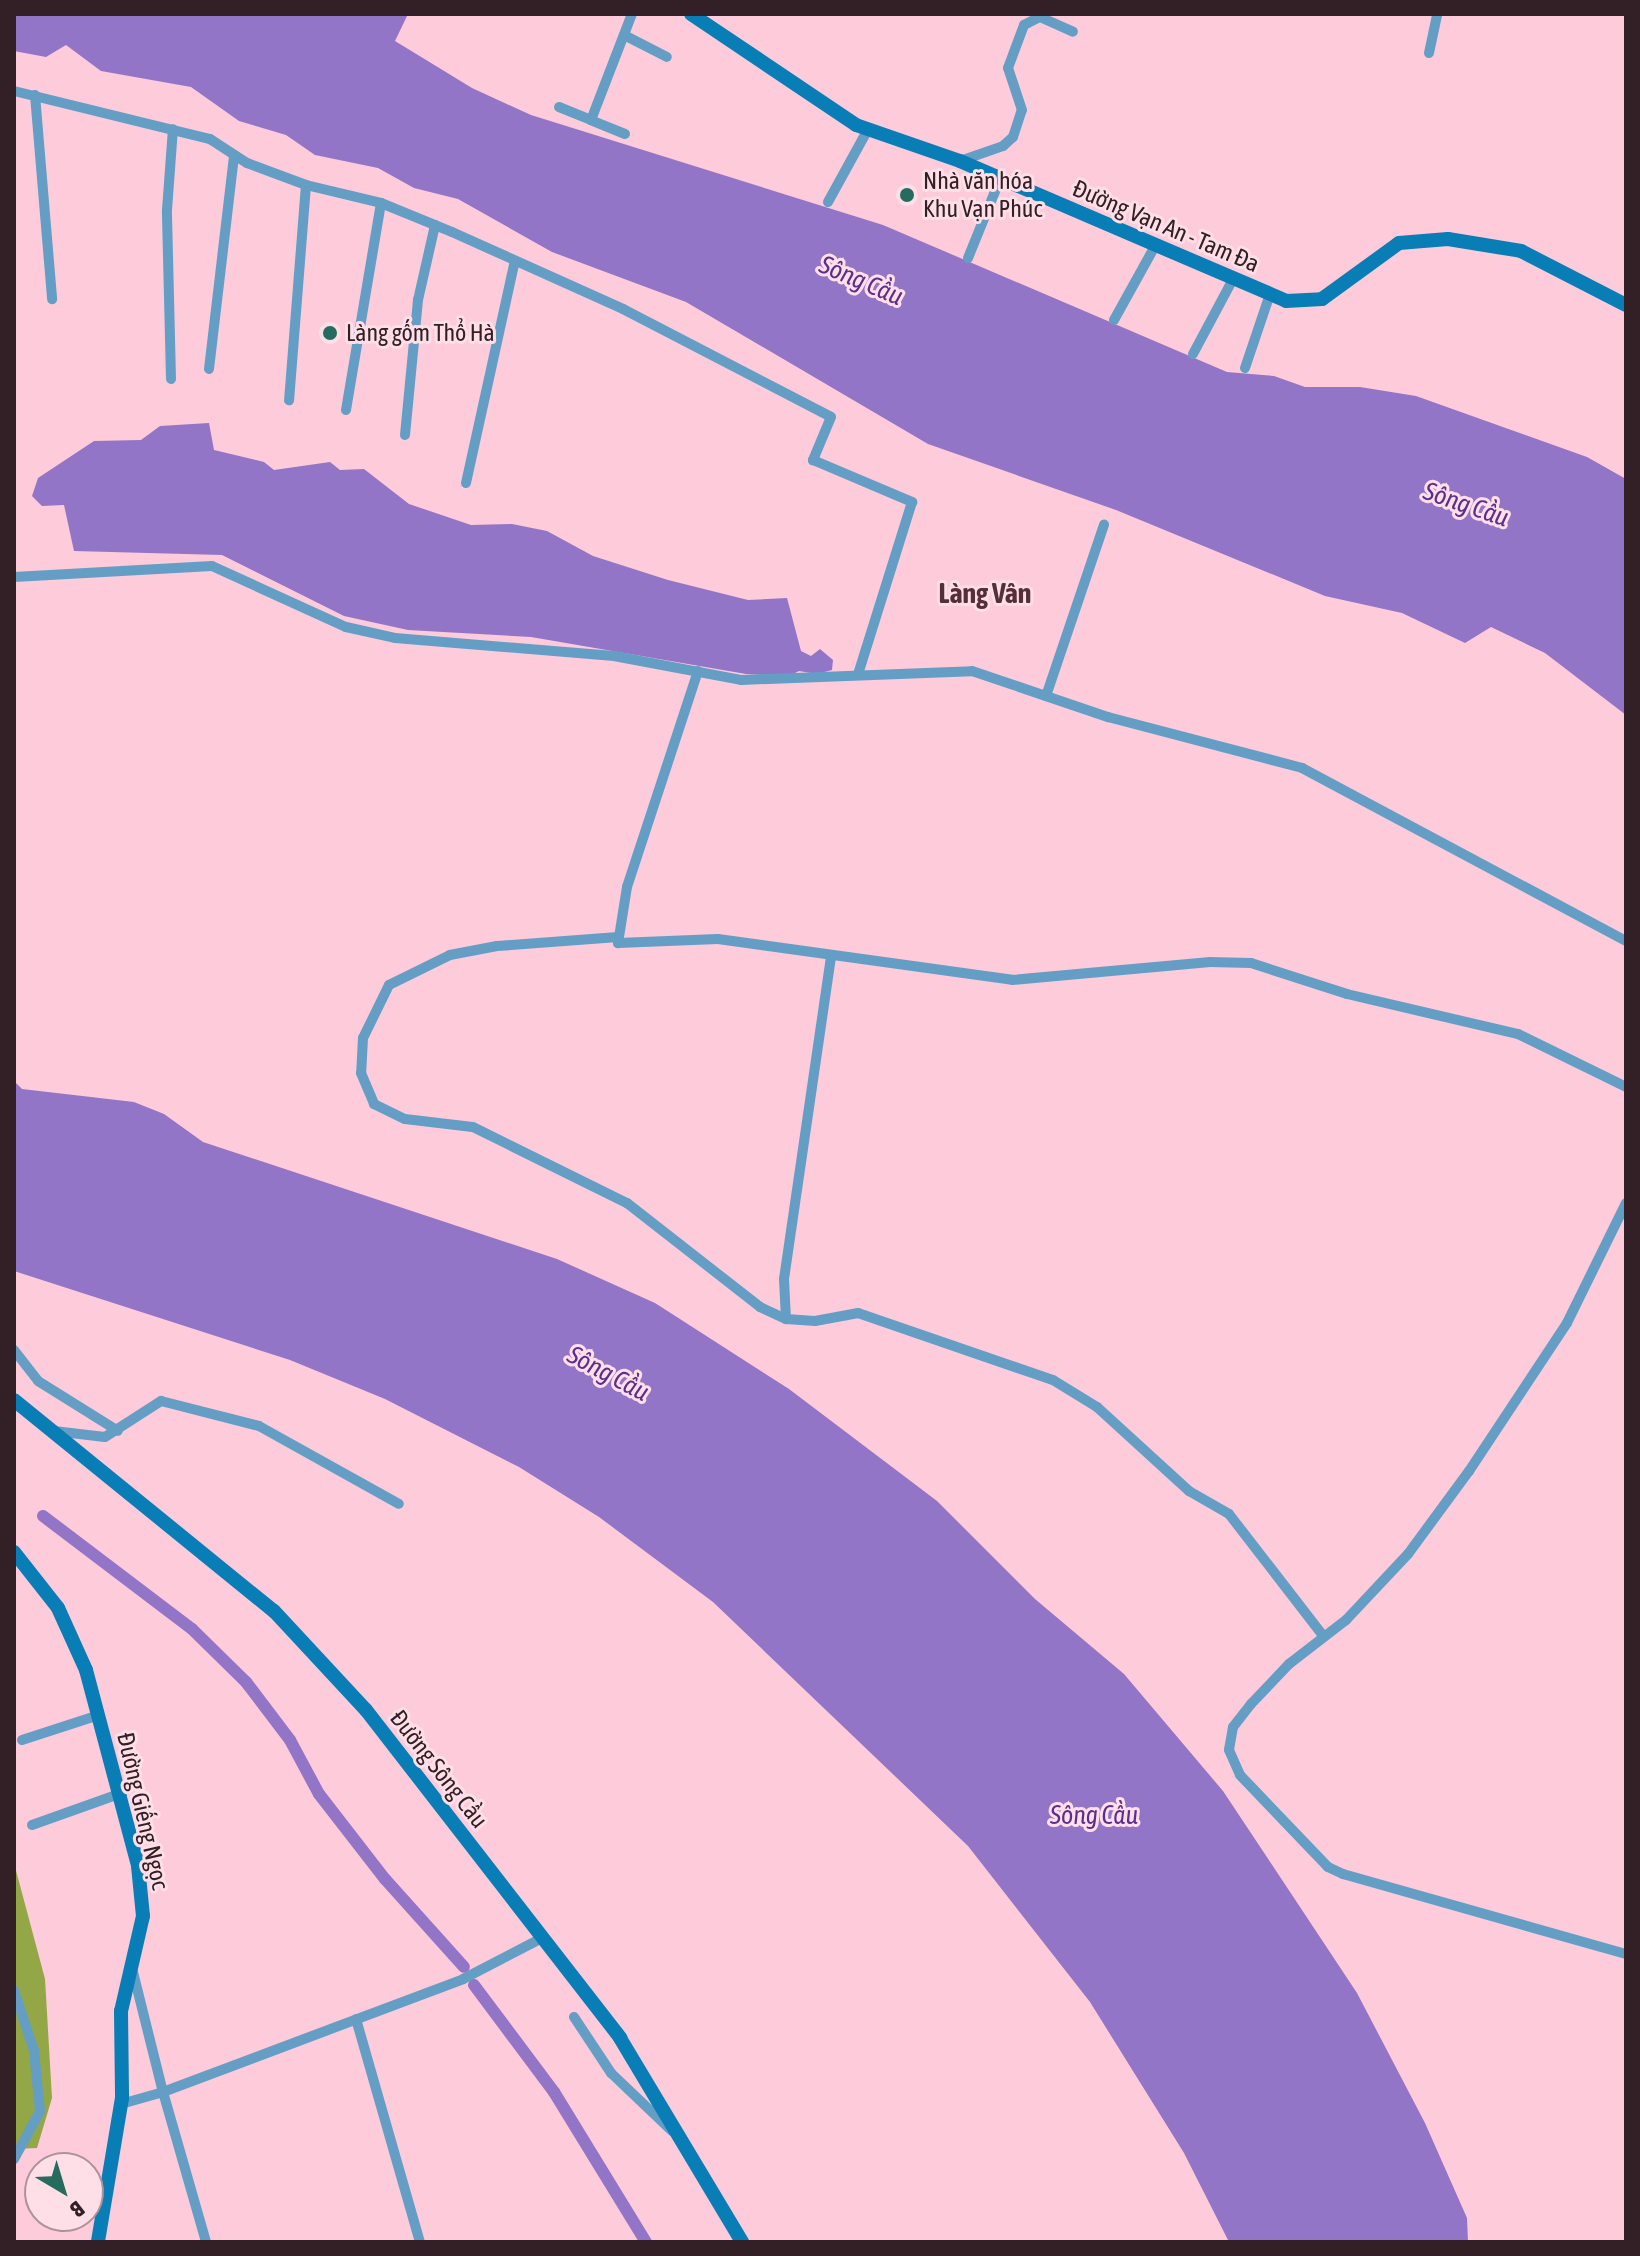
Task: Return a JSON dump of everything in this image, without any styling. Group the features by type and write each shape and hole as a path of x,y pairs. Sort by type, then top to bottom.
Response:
{"main road":[{"name":"Đường Vạn An - Tam Đa","path":"691,14 867,131 960,161 1270,294 1303,301 1332,292 1399,243 1448,239 1521,251 1625,303"},
{"name":"Đường Sông Cầu","path":"14,1400 274,1611 366,1710 620,2038 742,2242"},
{"name":"Đường Giếng Ngọc","path":"14,1552 58,1608 86,1670 122,1793 138,1866 143,1916 121,2011 121,2104 98,2242"}],"street":[{"path":"591,120 632,14"},
{"path":"1429,53 1437,14"},
{"path":"960,161 1003,146 1019,125 1022,110 1008,68 1024,25 1040,17 1073,32"},
{"path":"624,35 667,57"},
{"path":"14,91 210,139 234,155 306,185 381,203 435,225 514,264 623,309 831,417 813,460 912,502 858,674"},
{"path":"35,95 52,299"},
{"path":"559,107 625,134"},
{"path":"171,379 167,210 173,129"},
{"path":"828,202 867,131"},
{"path":"209,369 234,155"},
{"path":"968,258 1000,179"},
{"path":"289,400 306,185"},
{"path":"346,410 381,203"},
{"path":"405,435 418,300 435,225"},
{"path":"1114,320 1155,246"},
{"path":"466,483 514,264"},
{"path":"1193,354 1233,279"},
{"path":"1245,368 1270,294"},
{"path":"1046,696 1104,525"},
{"path":"14,577 212,566 346,627 395,638 550,649 741,680 972,671 1046,696 1302,768 1626,941"},
{"path":"698,671 627,887 618,943 718,939 1012,980 1210,962 1251,963 1347,994 1518,1034 1626,1087"},
{"path":"618,937 497,946 450,955 389,985 363,1038 361,1073 374,1104 405,1119 473,1127 627,1203 760,1307 786,1319 815,1321 858,1313 1053,1380 1097,1407 1189,1491 1229,1514 1324,1637"},
{"path":"786,1319 784,1279 831,956"},
{"path":"1626,1203 1567,1323 1469,1471 1408,1554 1324,1637 1289,1664 1233,1727 1229,1750 1240,1775 1328,1867 1343,1874 1626,1954"},
{"path":"14,1350 38,1381 118,1431"},
{"path":"54,1431 105,1437 161,1401 218,1413 284,1438 399,1504"},
{"path":"22,1740 99,1715"},
{"path":"32,1825 122,1793"},
{"path":"121,2104 163,2092 477,1973 542,1938"},
{"path":"132,1966 163,2092 206,2242"},
{"path":"14,1990 34,2051 40,2111 14,2159"},
{"path":"574,2017 611,2073 683,2140"},
{"path":"356,2019 420,2242"}],"green space":[{"path":"14,1863 45,1979 52,2098 37,2148 14,2149"}],"water":[{"name":"Sông Cầu","path":"14,14 408,14 395,41 472,88 531,115 883,225 1227,372 1274,376 1305,387 1360,387 1416,396 1587,457 1626,479 1626,715 1545,653 1491,627 1465,643 1402,613 1325,596 1116,510 928,444 686,302 552,252 458,199 414,188 378,168 315,155 286,135 239,121 191,87 101,71 66,45 46,57 14,51"},
{"path":"209,423 214,450 264,462 274,470 330,462 340,470 364,469 409,504 471,525 512,524 547,531 593,556 668,580 748,600 787,598 801,651 811,656 820,649 833,660 832,670 817,674 799,671 789,676 746,674 531,637 408,630 344,616 222,555 74,551 64,505 42,506 32,496 38,478 94,441 141,440 160,426"},
{"name":"Sông Cầu","path":"14,1081 22,1089 134,1102 164,1114 203,1142 557,1259 655,1303 789,1389 937,1501 1035,1599 1124,1674 1223,1791 1357,1993 1425,2123 1467,2218 1468,2242 1229,2242 1184,2153 1090,2002 968,1846 713,1602 599,1517 519,1467 385,1399 290,1360 14,1271"}],"waterway":[{"path":"43,1516 192,1629 246,1682 290,1740 319,1794 385,1879 464,1967"},
{"path":"474,1985 554,2092 646,2242"}],"place":[{"name":"Nhà văn hóa Khu Vạn Phúc","path":"907,195"},
{"name":"Làng gốm Thổ Hà","path":"330,333"}],"district":[{"name":"Làng Vân","path":"985,593"}]}
